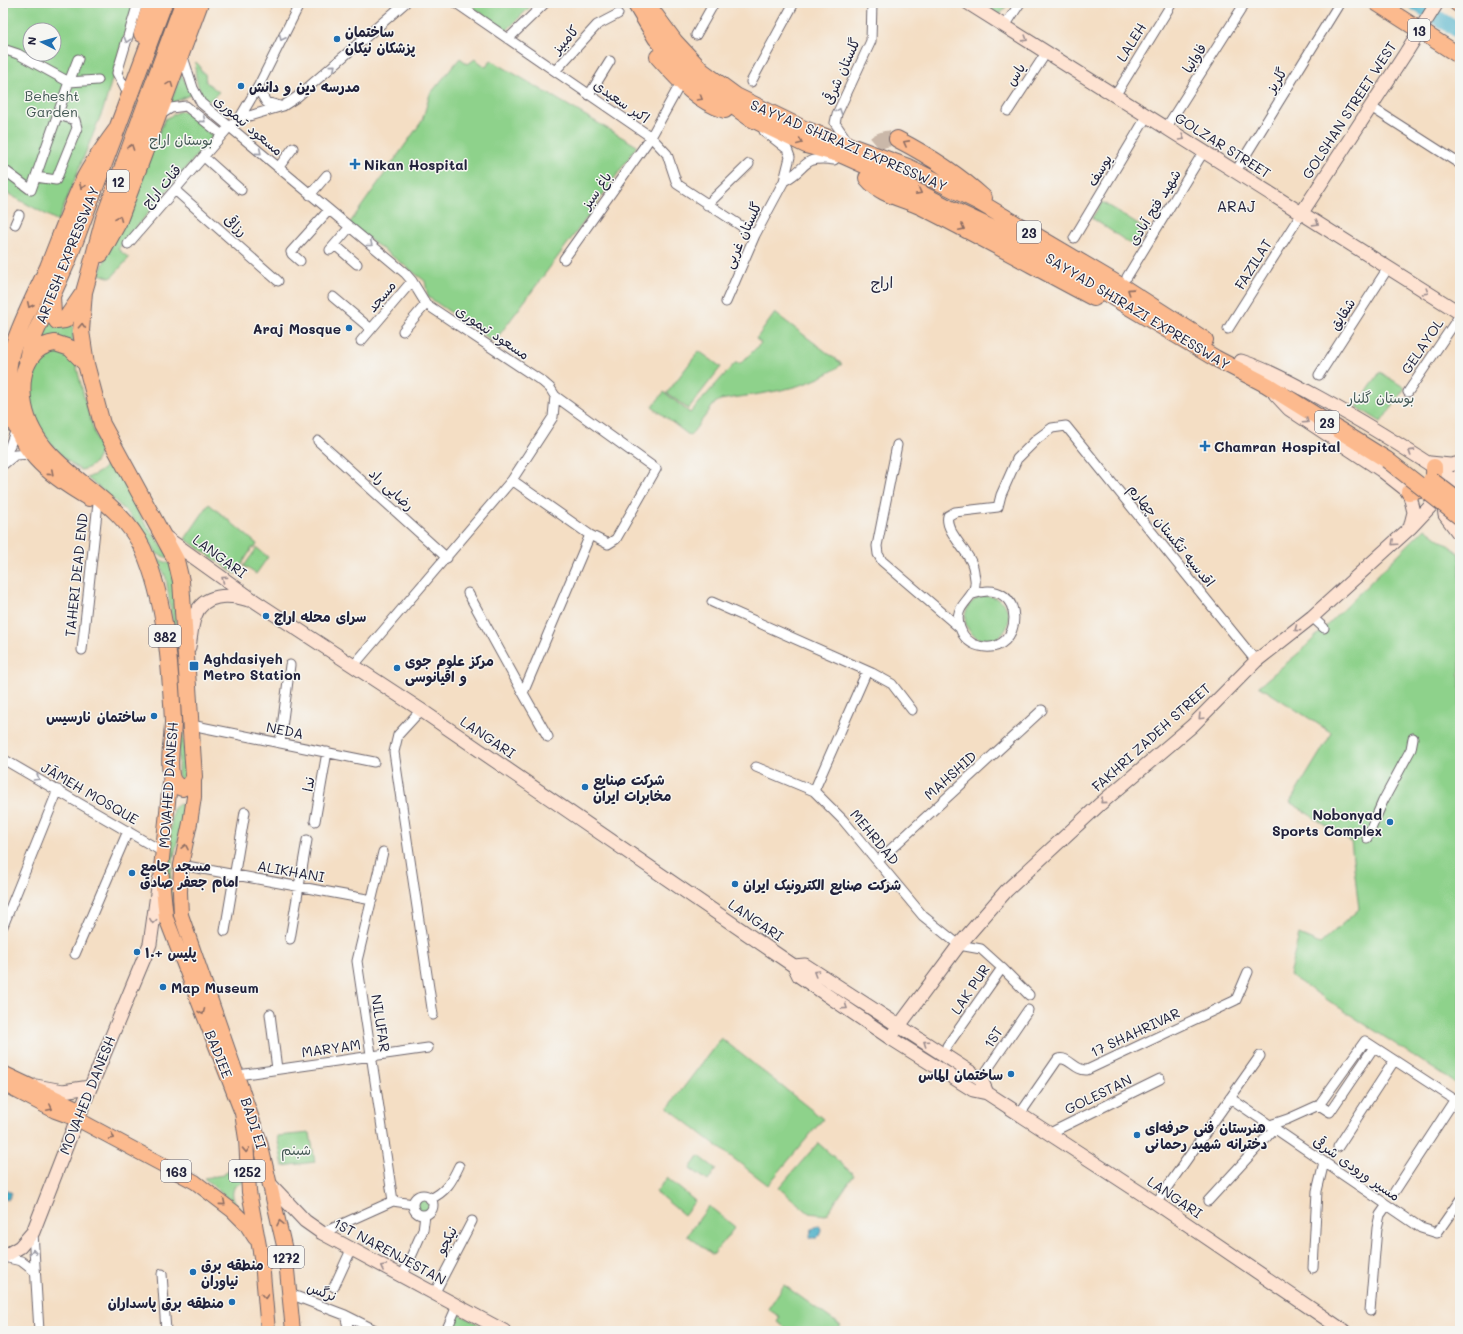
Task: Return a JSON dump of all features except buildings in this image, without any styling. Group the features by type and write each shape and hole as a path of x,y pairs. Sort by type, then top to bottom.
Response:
{"highway":[{"path":"129,96 151,3"},
{"name":"ARTESH EXPRESSWAY","path":"24,373 30,345 68,260 164,3"},
{"name":"ARTESH EXPRESSWAY","path":"102,424 86,364 82,331 86,285 104,218 183,3"},
{"name":"SAYYAD SHIRAZI EXPRESSWAY","path":"635,3 661,34 693,78 750,118 806,144 842,155 882,173 951,209 1015,239 1215,358 1267,385 1388,455 1460,502"},
{"name":"SAYYAD SHIRAZI EXPRESSWAY","path":"647,3 661,34 702,71 736,96 804,129 908,167 979,202 1121,286 1215,347 1333,414 1388,455 1460,517"},
{"path":"660,3 688,41 736,96"},
{"name":"13","path":"1377,3 1460,56"},
{"path":"182,54 176,25 200,4"},
{"path":"52,296 53,315 57,321 65,320 72,313 118,223 200,4"},
{"path":"621,8 658,56 691,92 714,107 750,118"},
{"path":"114,511 64,484 32,454 16,429 10,407 8,384 12,350 23,318 86,177 117,129"},
{"path":"897,138 927,154 948,169 977,191 1004,217"},
{"path":"867,178 875,187 889,195 920,206 1176,341 1215,358"},
{"path":"24,373 34,353 47,344 59,344 70,348 86,364"},
{"name":"MOVAHED DANESH","path":"24,373 22,392 24,411 32,431 39,443 49,455 114,511 129,528 142,547 150,565 159,598 169,664 173,722 171,774"},
{"name":"MOVAHED DANESH","path":"102,424 152,519 164,536 176,560 181,581 194,776"},
{"path":"1409,492 1422,490 1432,485 1434,481 1430,464"},
{"path":"171,774 176,785 182,788 189,785 194,776"}],"main road":[{"name":"GOLZAR STREET","path":"968,3 1460,314"},
{"name":"GOLSHAN STREET WEST","path":"1301,214 1407,51 1436,3"},
{"path":"1242,361 1263,368 1355,417 1430,464 1458,479"},
{"path":"1267,385 1289,409 1381,470 1409,492 1414,512 1410,528"},
{"path":"1430,464 1440,465 1460,463"},
{"name":"FAKHRI ZADEH STREET","path":"890,1038 959,945 1006,891 1099,805 1192,726 1256,661 1312,617 1410,528 1458,479"},
{"path":"1443,493 1444,515 1460,536"},
{"name":"LANGARI","path":"164,536 256,602 421,710 794,966 799,976 890,1038 973,1090 988,1093 1048,1134 1156,1203 1344,1331"},
{"path":"187,657 195,616 205,602 212,598 231,596 256,602"},
{"name":"MOVAHED DANESH","path":"4,1257 20,1247 33,1232 79,1114 150,944 168,812 171,774"},
{"name":"MOVAHED DANESH","path":"185,927 180,897 181,865 192,809 194,776"},
{"path":"168,812 178,800 188,802 192,809"},
{"name":"BADIEE","path":"161,868 164,904 169,929 242,1113 246,1139 249,1192 258,1244"},
{"name":"BADI EI","path":"185,927 238,1075 260,1142 271,1185"},
{"name":"LANGARI","path":"794,966 805,965 981,1079"},
{"path":"882,1014 898,1013 905,1010 912,1002 920,998"},
{"path":"3,1066 31,1091"},
{"name":"163","path":"3,1073 31,1091 55,1111 79,1114 213,1194 246,1224 258,1244"},
{"path":"981,1079 988,1093"},
{"name":"163","path":"3,1084 31,1091"},
{"path":"3,1091 63,1091 90,1088"},
{"name":"1272","path":"271,1185 285,1250 293,1331"},
{"name":"1ST NARENJESTAN","path":"271,1185 305,1221 322,1233 351,1250 504,1331"},
{"name":"1272","path":"258,1244 262,1262 268,1331"}],"street":[{"path":"129,96 117,73 138,3"},
{"path":"239,120 259,85 300,3"},
{"path":"239,120 283,106 297,97 405,3"},
{"name":"اکبر سعیدی","path":"456,3 651,137 667,154 677,184 755,235"},
{"path":"508,39 545,3"},
{"path":"696,35 714,3"},
{"path":"751,82 794,3"},
{"name":"گلستان شرقی","path":"850,145 839,132 835,123 837,114 871,41 872,3"},
{"path":"1005,26 1020,3"},
{"name":"LALEH","path":"1115,96 1172,3"},
{"name":"فاوانیا","path":"1166,128 1245,3"},
{"name":"گلریز","path":"1236,171 1339,4"},
{"name":"کامبیز","path":"555,72 598,25 621,8"},
{"path":"3,49 18,54 69,82 98,80"},
{"name":"یاس","path":"1008,111 1046,52"},
{"name":"مسعود تیموری","path":"182,54 193,88 201,103 412,281 426,304 543,382 550,388 555,396 656,469 616,539 608,544 590,535"},
{"path":"3,169 31,190 78,59"},
{"path":"590,95 610,61"},
{"path":"259,85 260,92 266,102 271,105 283,106"},
{"path":"651,137 678,88"},
{"name":"مسعود تیموری","path":"158,115 171,108 186,106 222,135"},
{"path":"1371,107 1460,164"},
{"path":"36,177 56,180 77,128 75,120 58,115"},
{"name":"یوسف","path":"1074,238 1148,116"},
{"path":"750,118 787,149 790,157 784,181"},
{"name":"قنات اراج","path":"128,244 176,191 229,127 239,120"},
{"name":"باغ سبز","path":"564,260 651,137"},
{"path":"278,168 293,148"},
{"name":"شهید فتح آبادی","path":"1127,277 1204,151"},
{"path":"204,157 241,190"},
{"path":"784,181 792,177 809,160 821,158 838,160 882,173"},
{"path":"707,205 749,164"},
{"path":"310,195 327,175"},
{"name":"گلستان غربی","path":"726,302 755,235 784,181"},
{"name":"رزاقی","path":"176,191 278,281"},
{"path":"300,261 291,252 329,210"},
{"path":"15,224 19,214"},
{"name":"FAZILAT","path":"1228,330 1301,214"},
{"path":"349,228 333,248 357,264"},
{"name":"شقایق","path":"1319,375 1388,268"},
{"name":"مسجد","path":"361,341 412,281"},
{"name":"مسجد","path":"333,297 371,329"},
{"path":"403,331 426,304"},
{"name":"GELAYOL","path":"1408,392 1460,314"},
{"path":"354,665 447,558 512,480 553,416 555,396"},
{"name":"اقدسیه تنگستان چهارم","path":"973,594 976,584 972,563 960,546 947,522 948,516 955,512 998,507 1001,495 1017,459 1037,439 1052,428 1066,426 1256,661"},
{"path":"3,465 16,429"},
{"name":"رضایی راد","path":"318,441 447,558"},
{"path":"897,445 877,546 878,554 882,561 960,628"},
{"path":"3,465 15,455 32,454"},
{"path":"512,480 590,535 523,693"},
{"name":"TAHERI DEAD END","path":"82,650 98,503"},
{"path":"982,591 991,591 1000,594 1007,599 1015,616 1011,634 1005,641 988,647 979,646 970,642 964,636 960,628 958,618 960,608 965,600 973,594 982,591"},
{"path":"468,593 548,737"},
{"path":"712,602 867,671 892,684 912,710"},
{"path":"1312,617 1324,628"},
{"path":"280,743 290,665"},
{"path":"814,791 867,671"},
{"path":"421,710 398,735 394,752 433,1015"},
{"name":"MAHSHID","path":"878,861 1042,710"},
{"name":"NEDA","path":"191,725 374,762"},
{"path":"1367,838 1411,749 1413,738"},
{"name":"ندا","path":"315,821 327,752"},
{"name":"JĀMEH MOSQUE","path":"3,759 163,852"},
{"name":"MEHRDAD","path":"756,767 814,791 843,820 923,916 959,945"},
{"path":"3,926 58,790"},
{"path":"224,930 244,812"},
{"path":"75,954 128,831"},
{"path":"290,939 307,840"},
{"name":"NILUFAR","path":"383,852 357,961 393,1201"},
{"name":"ALIKHANI","path":"181,865 372,900"},
{"name":"LAK PUR","path":"947,1046 1002,968 978,948 959,945"},
{"path":"1002,968 1029,995"},
{"name":"17 SHAHRIVAR","path":"1020,1114 1058,1059 1064,1059 1079,1069 1086,1070 1236,1000 1248,972"},
{"name":"1ST","path":"981,1079 1028,1010"},
{"path":"270,1014 277,1069"},
{"path":"1208,1201 1272,1126 1319,1105 1365,1041 1457,1101 1395,1191"},
{"name":"MARYAM","path":"238,1075 428,1048"},
{"path":"1156,1203 1260,1056"},
{"path":"1338,1146 1394,1060"},
{"name":"GOLESTAN","path":"1048,1134 1160,1079"},
{"name":"مسیر ورودی شرقی","path":"1230,1098 1421,1228 1438,1233 1460,1200"},
{"path":"1313,1268 1317,1191 1324,1162"},
{"path":"430,1199 439,1195 450,1185 459,1166"},
{"path":"402,1277 423,1230 425,1215 432,1210 433,1204 430,1199 425,1196 419,1197 413,1204"},
{"path":"322,1233 393,1201 413,1204"},
{"path":"413,1204 417,1213 425,1215"},
{"path":"1370,1311 1377,1228 1380,1215 1387,1205"},
{"name":"نیکجو","path":"434,1294 472,1220"},
{"path":"33,1232 34,1271 39,1331"},
{"path":"334,1287 351,1250"},
{"path":"4,1257 21,1261 34,1271"},
{"path":"162,1274 166,1331"},
{"name":"نرگس","path":"290,1294 345,1315 377,1331"},
{"path":"446,1331 457,1306"},
{"name":"نرگس","path":"345,1315 349,1331"}],"green space":[{"name":"Behesht Garden","path":"3,3 134,3 104,107 58,221 3,191"},
{"path":"467,3 534,3 506,31"},
{"path":"982,3 1008,3 1000,15"},
{"path":"460,58 468,64 475,59 486,67 491,60 637,146 589,215 494,342 428,297 425,281 349,224 422,121 430,94"},
{"path":"196,62 200,66 200,70 205,74 206,82 219,92 208,102 199,89 195,72"},
{"path":"181,74 192,94 170,104"},
{"name":"بوستان اراج","path":"180,111 186,112 213,136 118,249 129,258 111,278 99,274 165,119"},
{"path":"1102,202 1146,230 1135,247 1092,218"},
{"path":"775,313 842,364 829,373 814,380 784,390 720,400 715,403 690,436 652,407 664,392 690,413 735,363 741,363 761,343 756,339"},
{"path":"48,316 73,317 73,343 38,341"},
{"path":"48,350 65,351 76,364 100,451 94,464 85,469 81,470 58,452 39,425 33,410 30,395 30,380 39,359"},
{"path":"699,351 721,367 688,409 667,393"},
{"name":"بوستان گلنار","path":"1380,372 1405,388 1381,422 1357,407"},
{"path":"107,447 142,519 171,559 157,554 151,542 135,521 117,503 87,478 98,473 105,467 108,459"},
{"path":"209,504 257,544 255,548 252,548 236,574 185,539"},
{"name":"Nobonyad Sports Complex","path":"1425,528 1460,554 1460,1086 1289,975 1299,935 1320,944 1359,909 1351,842 1290,802 1332,733 1259,686 1301,651"},
{"path":"257,548 268,557 256,574 244,566"},
{"path":"158,559 173,565 187,776 184,784 178,775 179,737 174,633 166,578"},
{"path":"983,596 991,596 996,597 1003,602 1008,609 1008,627 1003,634 996,639 983,640 975,637 968,630 965,622 965,614 968,606 975,599"},
{"path":"179,804 185,806 186,809 173,858 171,894 180,951 165,878 173,809"},
{"path":"721,1038 823,1119 768,1185 668,1108"},
{"name":"شبنم","path":"310,1133 315,1162 283,1166 277,1136"},
{"path":"818,1143 854,1175 826,1215 809,1213 779,1188"},
{"path":"699,1156 716,1169 708,1181 690,1168"},
{"path":"240,1163 243,1182 235,1186 233,1195 234,1201 240,1209 204,1178 223,1175"},
{"path":"667,1178 695,1201 684,1215 656,1192"},
{"path":"423,1197 429,1199 431,1205 429,1211 423,1213 417,1211 415,1205 417,1199"},
{"path":"709,1206 735,1227 713,1255 687,1235"},
{"path":"784,1285 841,1326 837,1331 790,1331 777,1322 780,1317 768,1309"},
{"path":"459,1314 492,1331 452,1331"}],"water":[{"path":"3,1188 12,1193 8,1200 3,1197"},
{"path":"819,1225 821,1229 820,1235 817,1238 809,1238 812,1229"}],"waterway":[{"path":"1415,3 1460,32"}],"tunnel":[{"path":"865,165 871,148 875,144 884,139 897,139"}],"place":[{"name":"ساختمان پزشکان نیکان","path":"337,39"},
{"name":"مدرسه دین و دانش","path":"241,86"},
{"name":"Nikan Hospital","path":"355,164"},
{"name":"Araj Mosque","path":"349,328"},
{"name":"Chamran Hospital","path":"1205,446"},
{"name":"سرای محله اراج","path":"266,616"},
{"name":"Aghdasiyeh Metro Station","path":"194,666"},
{"name":"مرکز علوم جوی و اقیانوسی","path":"397,668"},
{"name":"ساختمان نارسیس","path":"154,716"},
{"name":"شرکت صنایع مخابرات ایران","path":"585,787"},
{"name":"Nobonyad Sports Complex","path":"1390,822"},
{"name":"مسجد جامع امام جعفر صادق","path":"132,873"},
{"name":"شرکت صنایع الکترونیک ایران","path":"735,884"},
{"name":"پلیس +۱۰","path":"137,952"},
{"name":"Map Museum","path":"163,987"},
{"name":"ساختمان الماس","path":"1011,1074"},
{"name":"هنرستان فنی حرفه‌ای دخترانه شهید رحمانی","path":"1137,1135"},
{"name":"منطقه برق نیاوران","path":"193,1272"},
{"name":"منطقه برق پاسداران","path":"232,1302"}],"district":[{"name":"ARAJ","path":"1236,206"},
{"name":"اراج","path":"882,282"}]}
